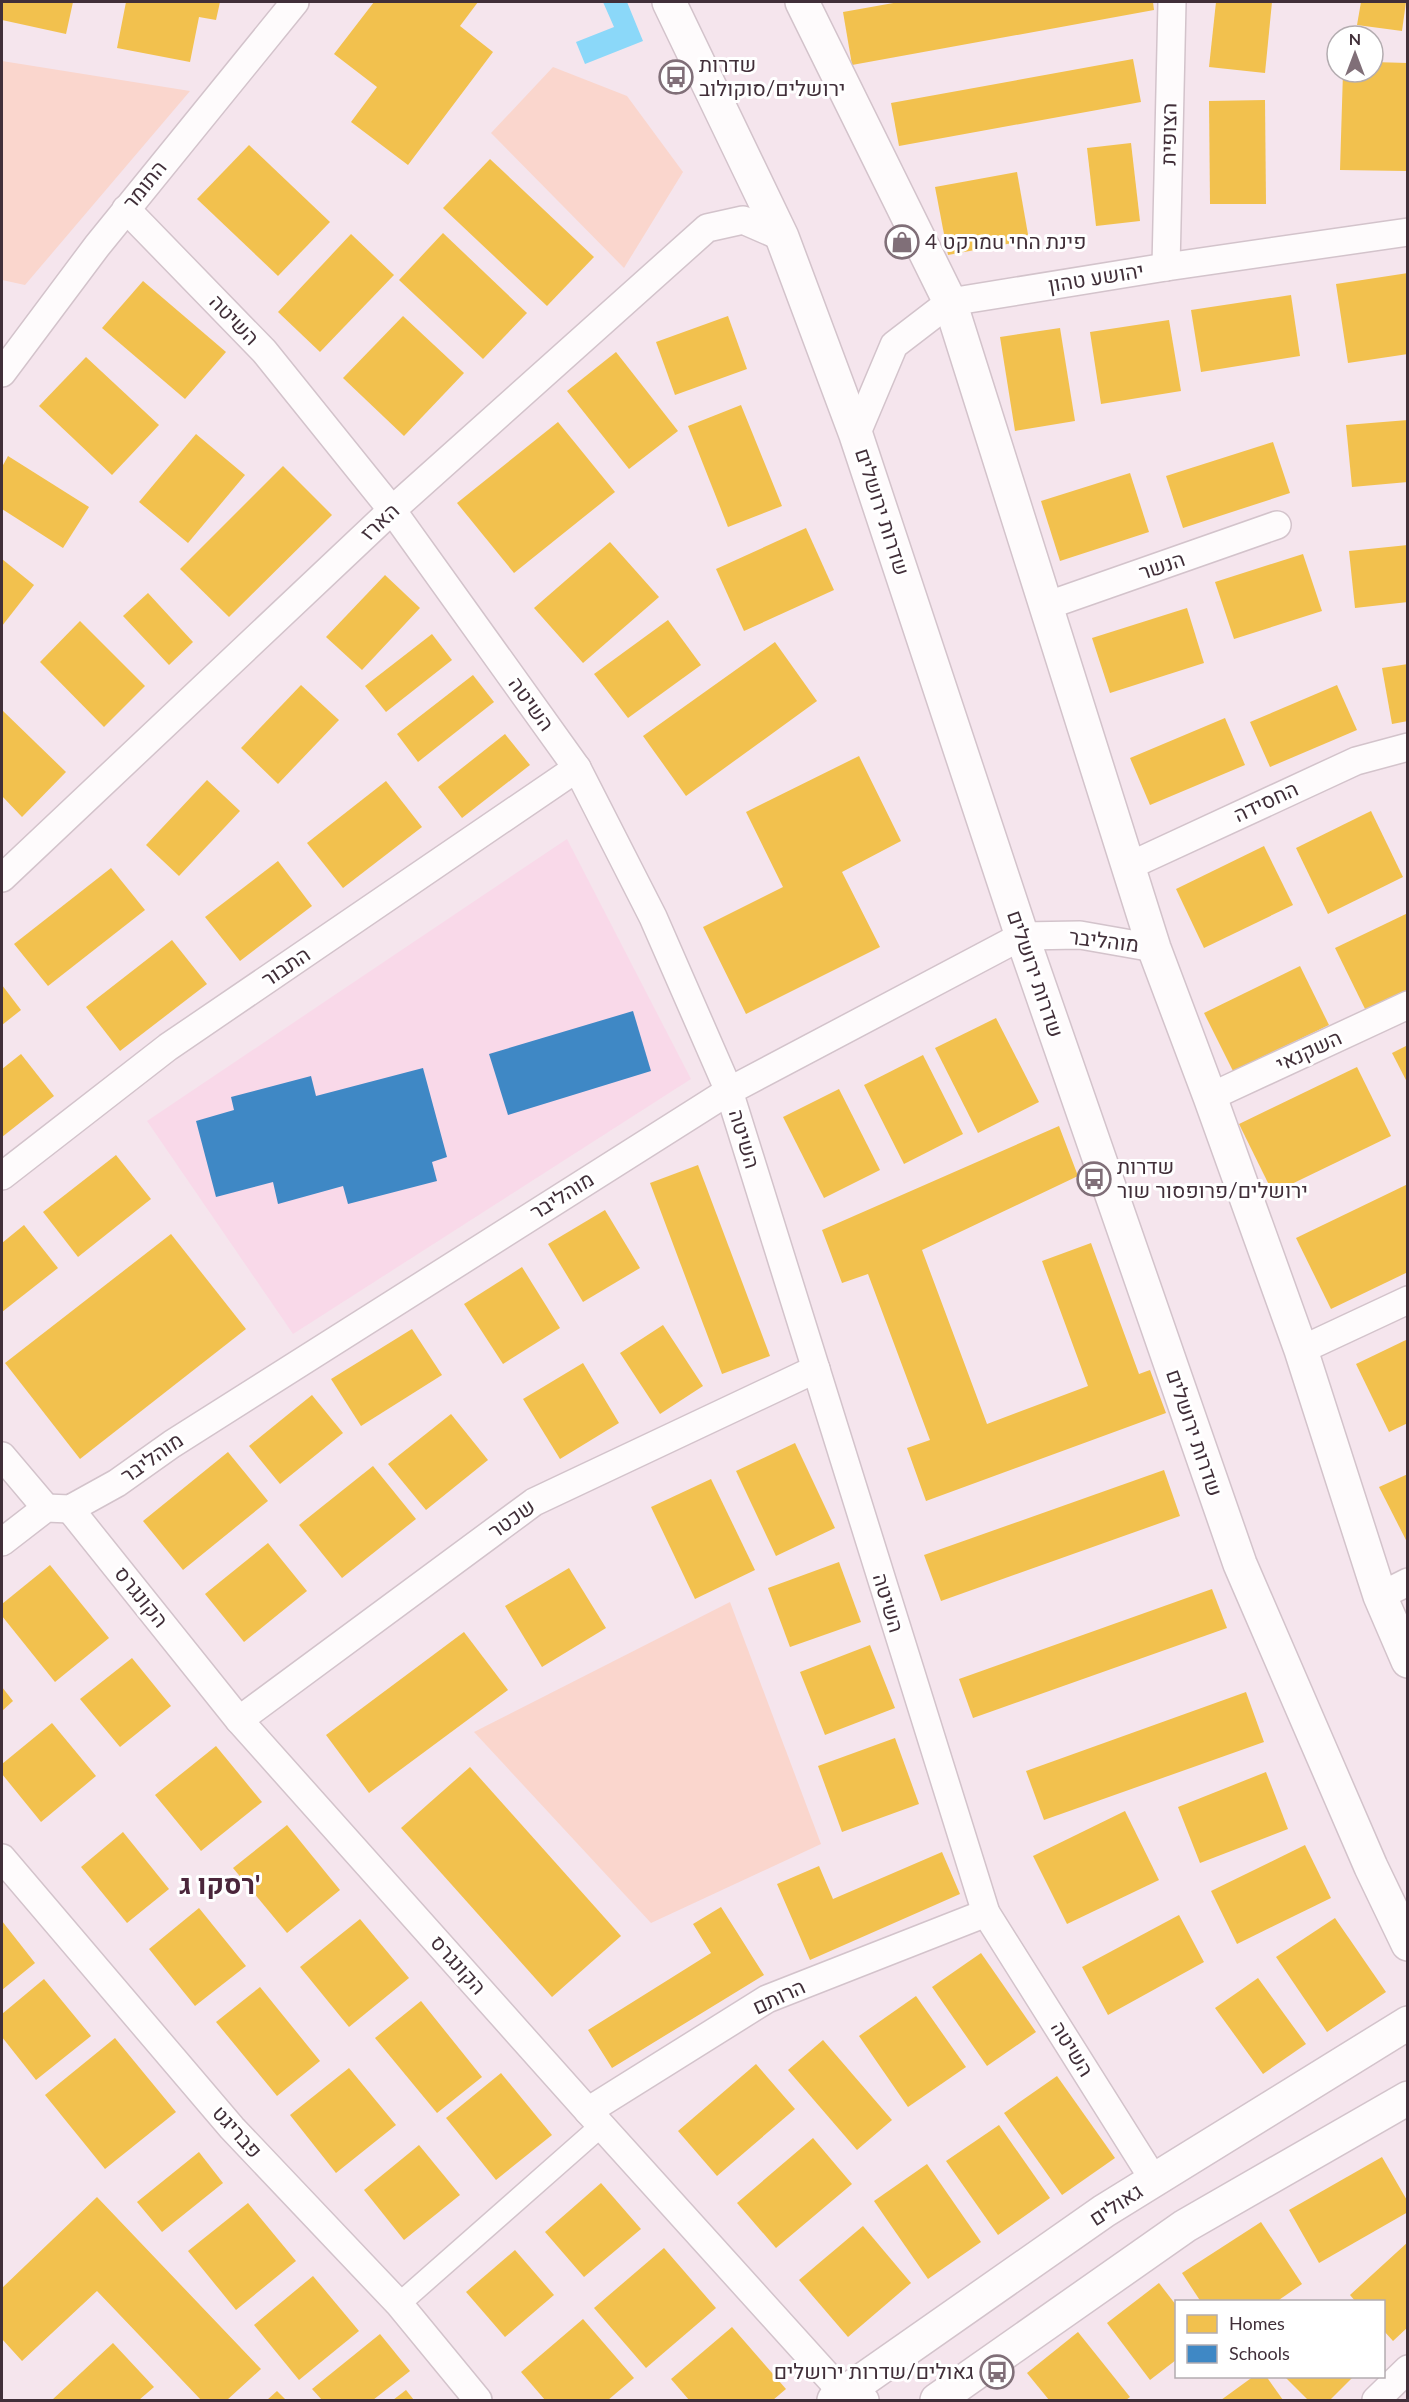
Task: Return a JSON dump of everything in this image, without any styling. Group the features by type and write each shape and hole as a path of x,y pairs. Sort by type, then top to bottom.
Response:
{"main road":[{"name":"שדרות ירושלים","path":"669,2 782,237 856,435 1022,936 1240,1564 1371,1867 1407,1944"},
{"path":"802,2 950,302 1154,948 1301,1350 1394,1589 1407,1661"},
{"name":"גאולים","path":"848,2398 1104,2211 1407,2023"},
{"path":"937,2400 1185,2226 1407,2098"}],"street":[{"name":"התומר","path":"2,373 126,209 295,2"},
{"name":"הצופית","path":"1166,267 1172,2"},
{"name":"השיטה","path":"126,209 264,351 392,510 577,768 653,917 729,1091 986,1913 1154,2180"},
{"name":"הארז","path":"2,878 392,510 707,228 743,220 782,237"},
{"name":"יהושע טהון","path":"856,435 894,345 950,302 1166,267 1407,232"},
{"name":"הנשר","path":"1046,606 1277,525"},
{"name":"החסידה","path":"1129,866 1356,760 1407,747"},
{"name":"התבור","path":"2,1176 168,1047 577,768"},
{"name":"מוהליבר","path":"2,1542 58,1509 117,1483 181,1438 729,1091 1022,936 1080,935 1154,948"},
{"name":"השקנאי","path":"1210,1097 1407,1005"},
{"path":"1301,1350 1407,1300"},
{"name":"שכטר","path":"238,1720 534,1502 816,1369"},
{"name":"הקונגרס","path":"2,1456 58,1509 238,1720 848,2398"},
{"name":"פבריגט","path":"2,1858 232,2128 399,2304 478,2400"},
{"name":"הרותם","path":"594,2118 767,1999 986,1913"},
{"path":"399,2304 594,2118"},
{"path":"1376,2400 1407,2368"}],"shaded area":[{"path":"2,61 190,91 25,285 2,280"},
{"path":"553,67 627,96 683,172 624,268 491,133"},
{"path":"567,839 691,1079 293,1334 147,1121"},
{"path":"730,1602 821,1844 651,1923 474,1732"}],"water":[{"path":"603,2 627,2 643,41 585,64 576,42 614,27"}],"building: Homes":[{"path":"2,2 73,2 66,34 2,20"},
{"path":"126,2 220,2 216,20 199,17 190,62 117,48"},
{"path":"374,2 478,2 460,26 493,52 408,165 351,122 377,87 334,54"},
{"path":"899,2 1153,2 1154,10 852,65 843,12"},
{"path":"1216,2 1272,2 1265,73 1209,67"},
{"path":"1361,2 1406,2 1402,31 1385,29 1385,24 1357,24"},
{"path":"1133,59 1141,102 899,146 891,103"},
{"path":"1385,62 1408,63 1406,171 1340,170 1343,84 1385,84"},
{"path":"1265,100 1266,204 1210,204 1209,101"},
{"path":"1131,143 1140,221 1096,226 1087,148"},
{"path":"249,145 330,222 278,276 197,199"},
{"path":"490,159 594,257 547,306 443,208"},
{"path":"1017,172 1029,240 948,255 935,187"},
{"path":"443,233 527,313 483,359 399,280"},
{"path":"351,234 394,275 320,352 278,312"},
{"path":"1408,273 1408,354 1348,363 1336,284"},
{"path":"143,281 226,352 185,399 102,328"},
{"path":"1291,295 1300,356 1201,372 1191,310"},
{"path":"403,316 464,373 404,436 343,378"},
{"path":"728,316 747,369 675,395 656,342"},
{"path":"1169,320 1181,391 1101,404 1090,332"},
{"path":"1060,328 1075,421 1015,431 1000,337"},
{"path":"616,352 678,431 629,469 567,391"},
{"path":"86,357 159,425 112,475 39,406"},
{"path":"741,405 782,506 728,527 688,426"},
{"path":"1408,420 1408,482 1352,487 1346,425"},
{"path":"558,422 615,492 514,573 457,503"},
{"path":"196,434 245,475 188,543 139,502"},
{"path":"1273,442 1290,493 1183,528 1166,476"},
{"path":"8,456 89,507 63,548 2,509 2,467"},
{"path":"283,466 332,515 229,617 180,569"},
{"path":"1130,473 1149,532 1060,561 1041,501"},
{"path":"806,528 834,590 744,631 716,569"},
{"path":"610,542 659,597 583,663 534,608"},
{"path":"1408,545 1408,602 1355,608 1349,551"},
{"path":"1303,554 1322,611 1234,639 1215,582"},
{"path":"2,559 34,585 2,626"},
{"path":"385,575 420,608 362,670 326,637"},
{"path":"148,593 193,642 169,665 123,616"},
{"path":"1187,608 1204,663 1110,693 1092,638"},
{"path":"668,620 701,665 628,718 594,674"},
{"path":"80,621 145,686 104,727 40,662"},
{"path":"432,634 452,660 386,712 365,686"},
{"path":"775,642 817,701 686,796 643,736"},
{"path":"1408,664 1408,721 1392,724 1382,668"},
{"path":"473,675 494,702 418,762 397,734"},
{"path":"301,685 339,720 278,784 241,748"},
{"path":"1337,685 1357,730 1270,767 1250,722"},
{"path":"2,710 66,772 22,817 2,796"},
{"path":"1225,718 1245,765 1150,805 1130,758"},
{"path":"505,734 530,765 462,818 438,787"},
{"path":"859,756 901,841 842,872 880,947 746,1014 703,927 783,887 746,812"},
{"path":"207,780 240,811 179,876 146,845"},
{"path":"386,781 422,827 343,888 307,843"},
{"path":"1371,811 1403,877 1328,914 1296,848"},
{"path":"1264,846 1293,905 1204,948 1176,889"},
{"path":"278,861 312,906 240,961 205,917"},
{"path":"111,868 145,910 48,986 14,944"},
{"path":"1408,913 1408,996 1368,1015 1335,948"},
{"path":"172,940 207,984 120,1051 86,1007"},
{"path":"1300,966 1329,1025 1233,1071 1204,1013"},
{"path":"2,985 21,1010 2,1025"},
{"path":"996,1018 1039,1102 978,1133 935,1048"},
{"path":"1408,1045 1408,1084 1392,1053"},
{"path":"21,1054 54,1096 2,1137 2,1069"},
{"path":"923,1055 963,1134 904,1164 864,1085"},
{"path":"1357,1067 1391,1136 1273,1193 1239,1124"},
{"path":"839,1089 880,1170 824,1198 783,1117"},
{"path":"1059,1126 1078,1176 922,1250 987,1424 1088,1386 1042,1261 1091,1243 1139,1374 1150,1370 1166,1413 926,1501 907,1448 930,1440 868,1274 842,1283 822,1230"},
{"path":"116,1155 151,1199 78,1257 43,1212"},
{"path":"698,1165 770,1356 722,1374 650,1183"},
{"path":"1408,1184 1408,1272 1331,1309 1296,1238"},
{"path":"605,1210 640,1268 583,1302 548,1244"},
{"path":"24,1225 58,1268 2,1312 2,1243"},
{"path":"171,1234 246,1329 80,1459 5,1363"},
{"path":"522,1267 560,1328 503,1364 464,1304"},
{"path":"663,1325 703,1386 660,1414 620,1353"},
{"path":"412,1329 442,1375 361,1426 331,1379"},
{"path":"1408,1339 1408,1423 1389,1432 1356,1364"},
{"path":"583,1363 619,1423 560,1459 523,1399"},
{"path":"312,1395 343,1433 280,1484 249,1446"},
{"path":"451,1414 488,1460 426,1510 388,1464"},
{"path":"795,1443 835,1528 776,1556 736,1471"},
{"path":"228,1452 268,1501 183,1570 143,1521"},
{"path":"373,1466 416,1519 342,1578 299,1525"},
{"path":"1164,1470 1180,1516 941,1601 924,1555"},
{"path":"1408,1474 1408,1544 1379,1487"},
{"path":"711,1479 755,1570 695,1599 651,1507"},
{"path":"268,1543 307,1591 244,1642 205,1594"},
{"path":"839,1562 861,1622 790,1647 768,1588"},
{"path":"50,1565 109,1638 55,1682 2,1616 2,1604"},
{"path":"569,1568 606,1628 542,1667 505,1606"},
{"path":"1212,1589 1227,1628 973,1718 959,1679"},
{"path":"464,1632 508,1690 369,1793 326,1735"},
{"path":"870,1645 895,1708 825,1735 800,1672"},
{"path":"132,1658 171,1706 120,1747 80,1699"},
{"path":"2,1687 13,1701 2,1711"},
{"path":"1246,1692 1264,1742 1044,1820 1026,1771"},
{"path":"52,1723 96,1776 41,1822 2,1774 2,1764"},
{"path":"895,1738 919,1804 842,1832 818,1766"},
{"path":"216,1746 262,1802 201,1851 155,1795"},
{"path":"470,1767 621,1936 552,1997 401,1828"},
{"path":"1266,1772 1288,1829 1200,1863 1178,1807"},
{"path":"1125,1811 1159,1880 1067,1924 1033,1856"},
{"path":"287,1825 340,1890 287,1933 233,1868"},
{"path":"123,1832 169,1889 127,1923 81,1867"},
{"path":"1305,1845 1331,1898 1237,1944 1211,1891"},
{"path":"942,1852 960,1894 810,1960 777,1884 819,1866 833,1899"},
{"path":"721,1907 764,1975 612,2068 588,2030 711,1953 693,1924"},
{"path":"199,1908 246,1966 195,2006 149,1949"},
{"path":"1179,1915 1204,1962 1108,2015 1082,1967"},
{"path":"1335,1918 1386,1992 1327,2032 1276,1957"},
{"path":"360,1919 409,1978 349,2027 300,1967"},
{"path":"2,1921 35,1963 2,1990"},
{"path":"981,1953 1036,2032 987,2066 932,1987"},
{"path":"1258,1978 1306,2044 1263,2074 1215,2008"},
{"path":"44,1979 91,2036 36,2080 2,2037 2,2014"},
{"path":"260,1987 320,2061 277,2096 216,2022"},
{"path":"916,1996 966,2067 908,2107 859,2036"},
{"path":"421,2001 482,2077 437,2113 375,2038"},
{"path":"115,2038 176,2112 105,2169 45,2095"},
{"path":"823,2040 892,2120 857,2150 788,2070"},
{"path":"756,2064 795,2109 717,2176 678,2131"},
{"path":"349,2068 396,2125 336,2173 290,2115"},
{"path":"501,2073 552,2135 496,2180 446,2118"},
{"path":"1057,2076 1115,2158 1062,2195 1004,2113"},
{"path":"999,2125 1050,2198 998,2235 946,2161"},
{"path":"813,2138 852,2184 776,2248 737,2203"},
{"path":"419,2145 460,2195 404,2240 364,2190"},
{"path":"199,2152 223,2183 162,2232 137,2202"},
{"path":"1382,2157 1408,2202 1408,2212 1319,2263 1289,2210"},
{"path":"927,2164 981,2242 928,2279 874,2201"},
{"path":"601,2183 641,2229 584,2277 545,2232"},
{"path":"97,2197 261,2369 227,2400 201,2400 97,2291 22,2361 2,2339 2,2288"},
{"path":"248,2203 296,2261 236,2310 188,2251"},
{"path":"1261,2222 1302,2284 1279,2300 1200,2300 1182,2273"},
{"path":"863,2226 911,2283 848,2337 799,2280"},
{"path":"1408,2242 1408,2327 1393,2341 1385,2332 1385,2300 1354,2300 1350,2295"},
{"path":"664,2248 716,2308 646,2368 594,2308"},
{"path":"515,2250 554,2295 505,2337 466,2292"},
{"path":"313,2276 359,2331 299,2380 254,2325"},
{"path":"1159,2283 1175,2304 1175,2361 1150,2380 1107,2323"},
{"path":"583,2319 634,2378 608,2400 545,2400 521,2372"},
{"path":"732,2327 786,2389 773,2400 689,2400 671,2379"},
{"path":"1078,2332 1130,2397 1126,2400 1049,2400 1027,2373"},
{"path":"380,2334 410,2371 373,2400 322,2400 312,2389"},
{"path":"113,2343 154,2387 139,2400 52,2400"},
{"path":"1251,2378 1267,2378 1283,2400 1221,2400"},
{"path":"1286,2378 1352,2378 1330,2400 1308,2400"},
{"path":"406,2390 414,2400 393,2400"},
{"path":"277,2391 286,2400 267,2400"}],"building: Schools":[{"path":"633,1011 651,1071 508,1115 489,1054"},
{"path":"423,1068 447,1157 432,1162 437,1181 348,1204 343,1186 278,1204 273,1182 216,1197 196,1121 234,1110 231,1097 311,1076 316,1096"}],"place":[{"name":"שדרות ירושלים/סוקולוב","path":"676,77"},
{"name":"מרקט 4u פינת החי","path":"902,242"},
{"name":"שדרות ירושלים/פרופסור שור","path":"1094,1179"},
{"name":"גאולים/שדרות ירושלים","path":"997,2372"}],"district":[{"name":"רסקו ג'","path":"220,1885"}]}
